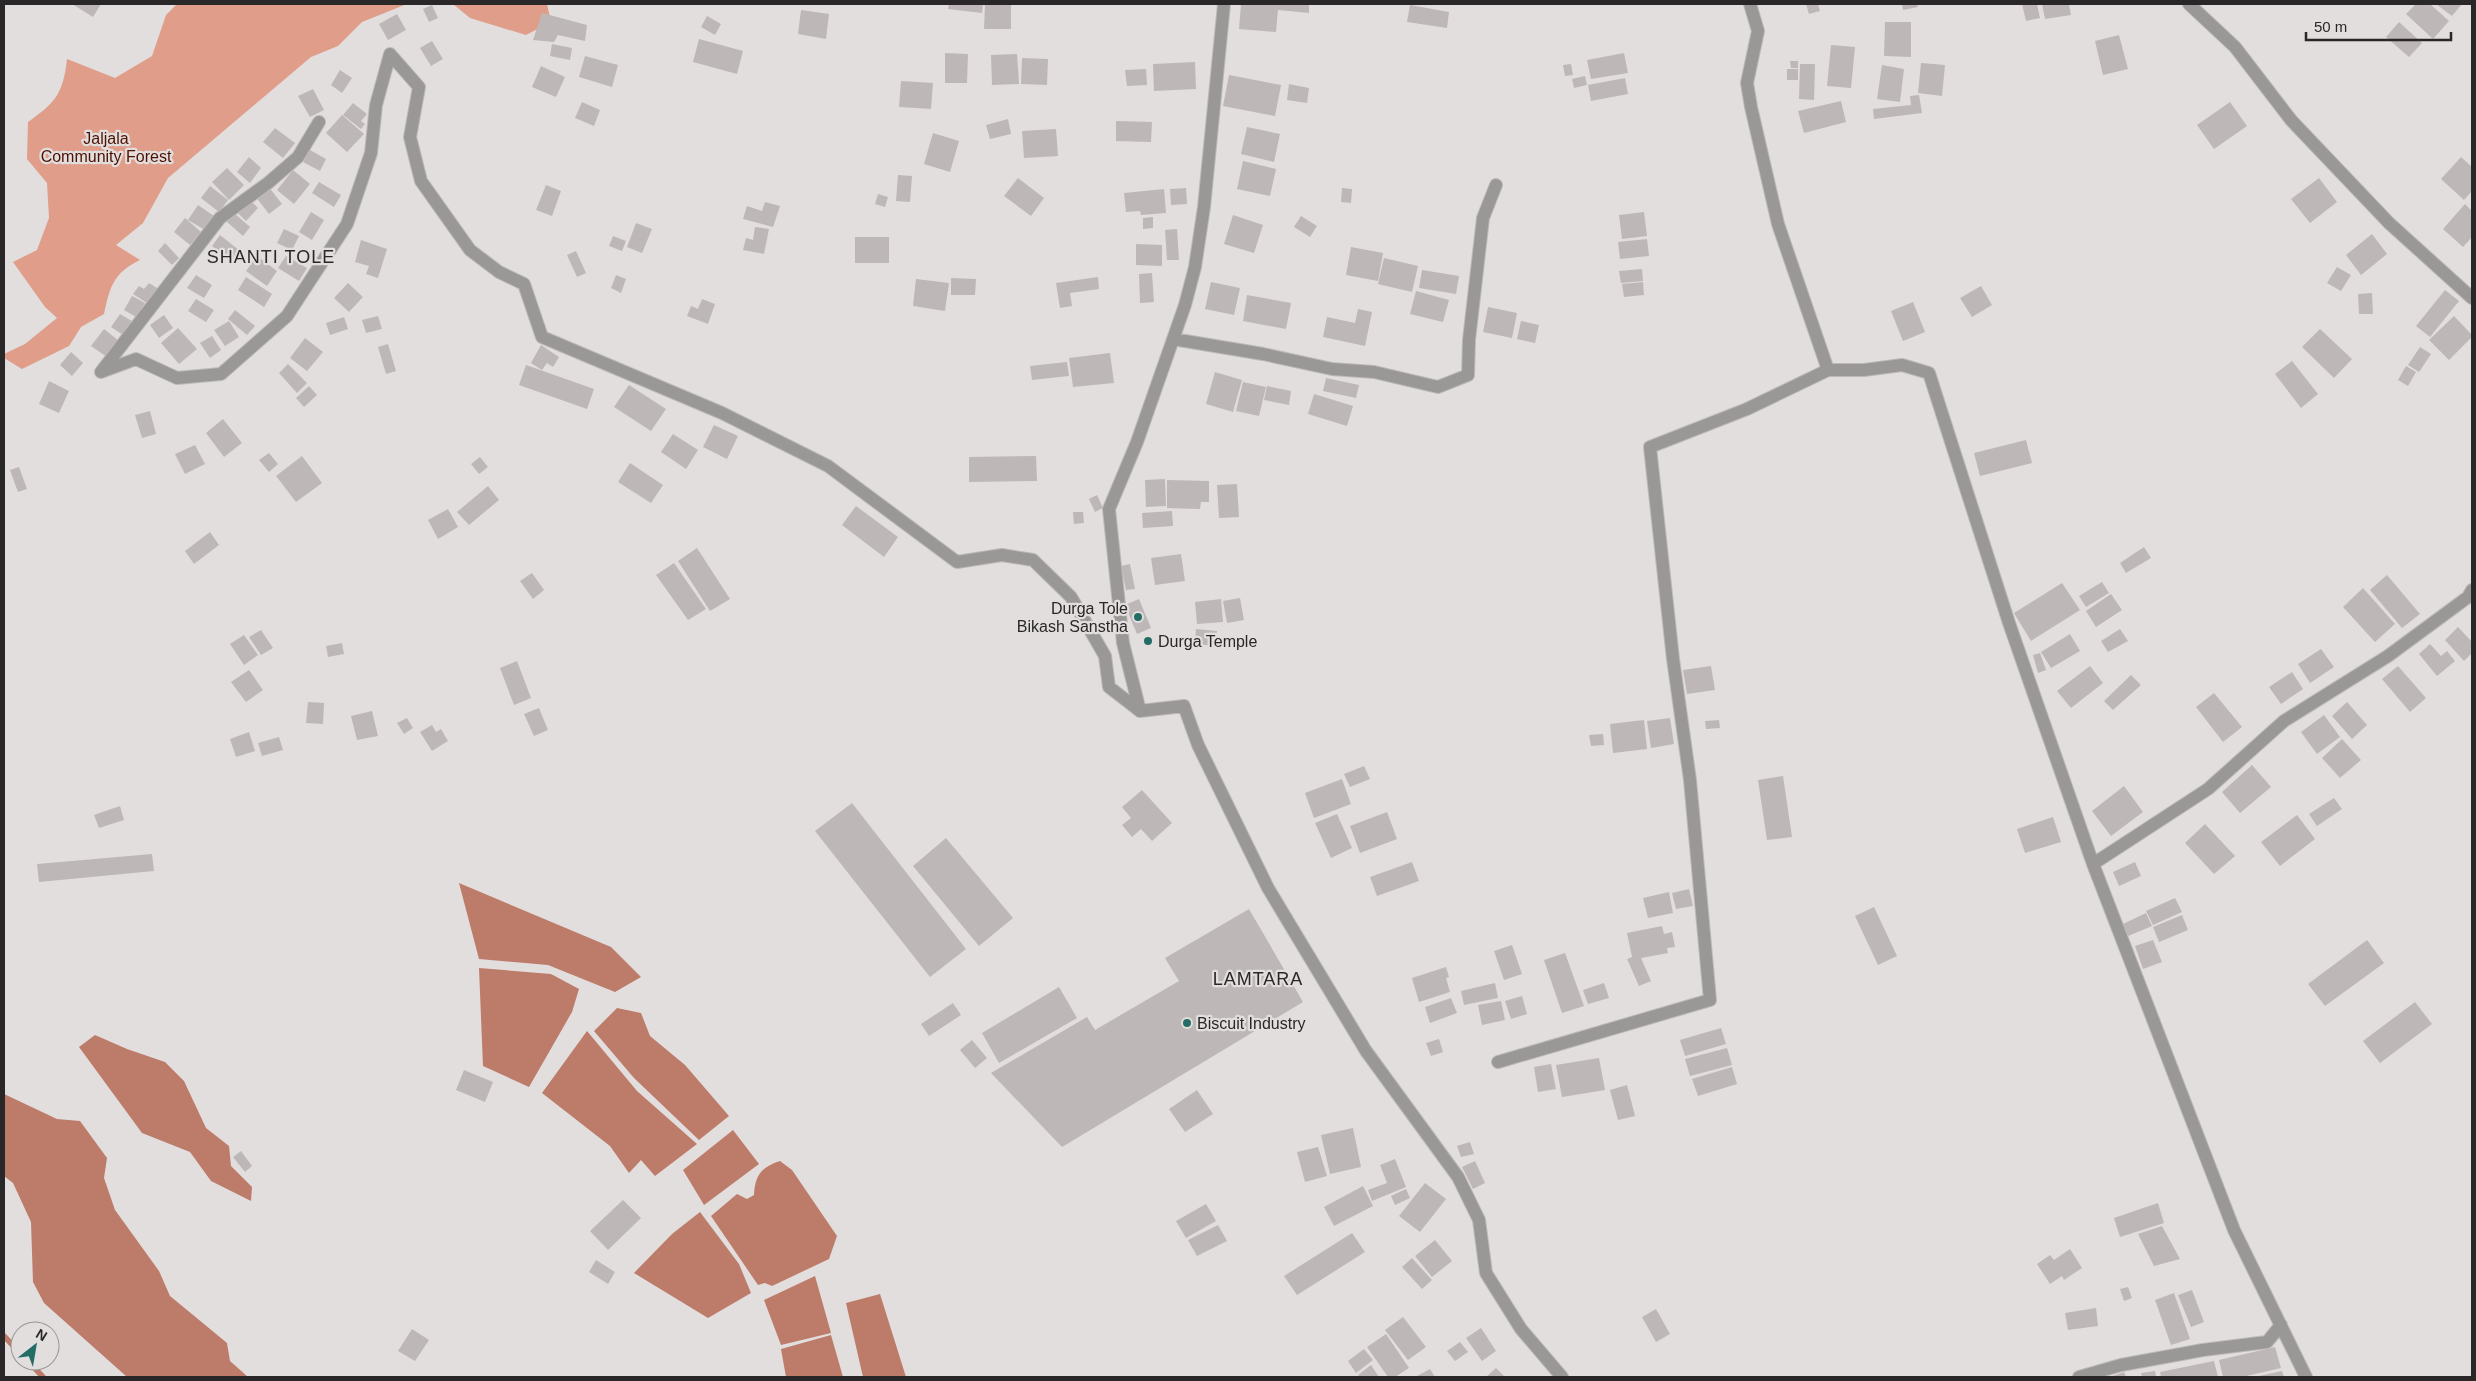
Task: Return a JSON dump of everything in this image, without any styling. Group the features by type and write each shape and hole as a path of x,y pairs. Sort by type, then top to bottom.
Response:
{"street":[{"path":"1140,711 1123,643 1109,509 1137,442 1186,306 1195,267 1204,207 1224,4"},
{"path":"1750,4 1758,31 1747,83 1751,107 1778,224 1828,370"},
{"path":"2190,4 2235,47 2291,120 2389,223 2472,298"},
{"path":"319,122 298,157 268,183 220,218 101,372 136,359 177,378 220,374 287,316 347,224 370,152 376,105 390,54 419,87 410,137 421,181 470,250 499,272 524,284 542,337 722,413 828,466 956,562 1002,555 1033,560 1071,597 1105,656 1109,687 1140,711 1184,706 1198,745 1268,888 1366,1051 1458,1177 1479,1220 1486,1273 1521,1329 1562,1377"},
{"path":"1174,339 1263,354 1332,369 1374,372 1438,387 1468,376 1469,340 1483,218 1496,185"},
{"path":"1498,1062 1710,1000 1690,780 1673,660 1650,447 1747,409 1828,370 1864,370 1902,365 1929,373 2009,623 2093,864 2234,1230 2306,1377"},
{"path":"2093,864 2208,789 2284,721 2388,656 2468,597 2472,590"},
{"path":"2079,1377 2121,1365 2267,1342 2281,1325"}],"green space":[{"name":"Jaljala Community Forest","path":"177,4 407,4 362,22 338,46 311,57 168,178 143,223 116,245 140,260 124,270 114,282 108,296 104,314 81,327 69,346 22,369 4,358 4,354 25,344 57,318 45,307 13,262 37,250 49,218 47,183 27,159 28,122 52,103 63,81 67,59 115,78 152,56 166,15"},
{"path":"453,4 547,4 551,22 526,35 470,18"}],"shaded area":[{"path":"459,883 611,947 641,977 615,992 548,965 479,959"},
{"path":"479,968 551,974 579,989 572,1012 529,1087 483,1066"},
{"path":"617,1008 641,1013 650,1036 685,1065 729,1116 699,1140 634,1078 594,1031"},
{"path":"587,1031 637,1091 697,1144 655,1176 641,1160 629,1173 610,1146 542,1093"},
{"path":"95,1035 127,1049 165,1062 184,1081 206,1128 229,1146 231,1166 252,1187 251,1201 211,1181 190,1152 142,1133 79,1047"},
{"path":"4,1094 57,1119 80,1121 107,1158 104,1178 115,1210 159,1271 170,1296 227,1343 230,1361 248,1377 127,1377 44,1303 33,1282 31,1222 13,1183 4,1176"},
{"path":"733,1130 759,1164 704,1205 683,1170"},
{"path":"780,1161 792,1170 837,1236 829,1259 772,1286 765,1283 758,1285 711,1216 737,1194 747,1199 754,1195 760,1173 773,1163"},
{"path":"700,1212 739,1264 751,1293 708,1318 634,1273 672,1234"},
{"path":"815,1276 831,1333 781,1345 764,1300"},
{"path":"880,1294 906,1377 863,1377 846,1303"},
{"path":"831,1335 843,1377 786,1377 781,1349"}],"building":[{"path":"72,4 101,4 93,17"},
{"path":"949,4 983,4 982,13 948,9"},
{"path":"985,4 1011,4 1011,29 984,29"},
{"path":"1241,4 1309,4 1309,13 1278,10 1276,32 1239,29"},
{"path":"1806,4 1818,4 1820,11 1809,14"},
{"path":"1902,4 1917,4 1918,7 1903,10"},
{"path":"2022,4 2037,4 2040,18 2026,21"},
{"path":"2042,4 2069,4 2071,15 2045,19"},
{"path":"2416,4 2430,4 2449,21 2433,39 2406,14"},
{"path":"2436,4 2462,4 2452,16"},
{"path":"432,5 438,18 429,22 423,9"},
{"path":"1410,5 1449,12 1447,28 1407,22"},
{"path":"801,10 829,14 826,39 798,34"},
{"path":"542,13 587,25 585,41 558,35 554,42 533,40"},
{"path":"397,14 406,30 388,40 379,24"},
{"path":"707,16 721,24 715,35 701,27"},
{"path":"1885,22 1911,22 1911,57 1884,56"},
{"path":"2399,22 2422,43 2409,57 2386,37"},
{"path":"2119,35 2128,69 2103,75 2095,41"},
{"path":"699,39 743,51 737,74 693,62"},
{"path":"432,41 443,59 431,66 420,48"},
{"path":"552,44 572,48 570,60 550,56"},
{"path":"1831,45 1855,47 1851,88 1827,86"},
{"path":"945,53 968,54 967,83 945,83"},
{"path":"1624,53 1628,73 1591,79 1587,60"},
{"path":"1017,54 1019,84 992,85 991,55"},
{"path":"585,56 618,65 612,87 579,77"},
{"path":"1022,58 1048,59 1047,85 1021,84"},
{"path":"1790,61 1798,61 1798,68 1791,68"},
{"path":"1195,62 1196,89 1154,91 1153,64"},
{"path":"1921,63 1945,65 1942,96 1918,93"},
{"path":"1571,64 1573,75 1565,76 1563,65"},
{"path":"1800,64 1815,64 1814,100 1799,99"},
{"path":"1882,65 1904,69 1900,102 1877,99"},
{"path":"541,66 565,77 556,97 532,87"},
{"path":"1146,69 1147,85 1127,86 1125,70"},
{"path":"1787,69 1798,69 1798,80 1787,80"},
{"path":"340,70 352,78 342,93 331,85"},
{"path":"1229,75 1281,85 1275,116 1223,106"},
{"path":"1585,76 1587,85 1574,88 1572,79"},
{"path":"1625,78 1628,94 1591,101 1588,85"},
{"path":"901,81 933,83 931,109 899,107"},
{"path":"1289,84 1309,88 1307,103 1287,100"},
{"path":"313,89 324,110 310,117 298,96"},
{"path":"1919,95 1922,113 1874,119 1873,109 1911,105 1910,96"},
{"path":"1841,101 1846,122 1804,133 1798,111"},
{"path":"582,102 600,110 594,126 575,118"},
{"path":"2230,102 2247,126 2214,149 2197,125"},
{"path":"353,103 367,114 361,121 365,124 361,129 343,115"},
{"path":"342,115 364,134 347,152 326,133"},
{"path":"1008,119 1011,134 990,139 986,125"},
{"path":"1116,121 1152,122 1151,142 1116,141"},
{"path":"1247,127 1280,134 1274,162 1241,154"},
{"path":"275,128 295,143 283,158 263,142"},
{"path":"1056,129 1058,156 1024,158 1022,131"},
{"path":"933,133 959,141 950,172 924,164"},
{"path":"310,150 326,159 320,171 303,162"},
{"path":"249,157 261,168 250,183 237,172"},
{"path":"2461,157 2472,167 2472,191 2464,200 2441,179"},
{"path":"1243,161 1276,169 1270,196 1237,189"},
{"path":"227,168 244,185 229,200 212,182"},
{"path":"293,170 310,184 294,204 277,190"},
{"path":"898,175 912,176 910,202 896,201"},
{"path":"1018,178 1044,198 1031,216 1004,196"},
{"path":"2319,178 2337,202 2310,223 2291,199"},
{"path":"319,182 341,195 334,207 312,193"},
{"path":"546,185 561,191 552,216 536,210"},
{"path":"210,186 228,200 219,212 201,198"},
{"path":"268,186 282,204 269,214 255,196"},
{"path":"1186,188 1187,204 1171,205 1170,189"},
{"path":"1342,188 1352,189 1351,203 1341,202"},
{"path":"1164,189 1166,213 1141,215 1140,211 1126,212 1124,193"},
{"path":"878,194 888,197 885,207 875,204"},
{"path":"249,199 258,208 246,221 237,212"},
{"path":"765,202 780,206 773,227 743,219 747,206 762,211"},
{"path":"2465,204 2472,211 2472,237 2463,247 2443,229"},
{"path":"198,205 214,216 205,230 188,220"},
{"path":"311,212 324,220 312,240 299,232"},
{"path":"1644,212 1647,236 1622,239 1619,215"},
{"path":"234,213 250,227 243,236 227,222"},
{"path":"1233,215 1263,225 1254,253 1224,244"},
{"path":"1301,216 1317,226 1310,237 1294,227"},
{"path":"1153,217 1153,228 1143,229 1143,218"},
{"path":"185,218 201,232 190,245 174,232"},
{"path":"636,223 652,229 642,253 627,247"},
{"path":"755,227 769,229 764,254 743,250 746,238 753,240"},
{"path":"284,229 299,236 292,250 277,243"},
{"path":"1177,229 1179,260 1167,260 1165,230"},
{"path":"2372,234 2387,254 2361,275 2346,255"},
{"path":"220,235 240,251 232,262 212,246"},
{"path":"613,236 626,241 622,251 609,246"},
{"path":"855,237 889,237 889,263 855,263"},
{"path":"1647,239 1649,256 1620,259 1618,242"},
{"path":"361,240 387,249 378,278 366,274 369,266 355,262"},
{"path":"165,243 179,258 172,265 158,251"},
{"path":"1136,244 1162,245 1162,266 1136,265"},
{"path":"1351,247 1383,253 1378,281 1346,275"},
{"path":"576,251 586,273 577,277 567,255"},
{"path":"257,256 277,271 267,286 246,271"},
{"path":"286,256 307,268 299,281 278,268"},
{"path":"1384,258 1418,266 1412,292 1378,284"},
{"path":"2337,267 2351,275 2341,291 2327,283"},
{"path":"1642,269 1643,281 1621,283 1619,271"},
{"path":"1422,270 1459,276 1456,294 1419,288"},
{"path":"1152,273 1154,302 1140,303 1139,274"},
{"path":"196,275 212,285 204,298 187,288"},
{"path":"616,275 626,279 621,293 611,288"},
{"path":"246,277 272,294 264,307 238,290"},
{"path":"1098,277 1099,289 1070,293 1072,306 1060,308 1056,283"},
{"path":"951,278 976,279 975,295 951,295"},
{"path":"916,279 949,283 945,311 913,306"},
{"path":"1211,282 1240,288 1234,315 1205,309"},
{"path":"1643,282 1644,295 1624,297 1622,284"},
{"path":"149,283 160,290 150,305 133,294 139,286 144,289"},
{"path":"348,283 363,297 349,312 334,298"},
{"path":"1981,286 1992,305 1972,317 1960,298"},
{"path":"2445,290 2459,301 2430,337 2416,326"},
{"path":"1416,291 1449,300 1443,322 1410,314"},
{"path":"2372,293 2373,314 2359,314 2358,294"},
{"path":"1247,295 1291,303 1286,329 1243,321"},
{"path":"132,296 145,303 136,317 124,310"},
{"path":"196,299 214,310 206,322 188,311"},
{"path":"702,299 715,304 708,324 687,316 691,306 698,309"},
{"path":"1913,302 1925,332 1903,341 1891,311"},
{"path":"1488,307 1517,313 1512,338 1483,332"},
{"path":"1358,309 1372,312 1365,346 1323,337 1327,317 1355,323"},
{"path":"235,310 255,326 247,335 228,319"},
{"path":"120,314 132,321 123,335 111,327"},
{"path":"164,315 173,328 159,338 150,325"},
{"path":"378,316 382,329 366,333 362,320"},
{"path":"2454,316 2472,337 2449,360 2429,340"},
{"path":"344,317 348,329 330,335 326,323"},
{"path":"229,321 239,337 225,346 214,330"},
{"path":"1521,321 1539,325 1535,343 1517,339"},
{"path":"178,328 197,349 179,364 161,343"},
{"path":"104,329 119,341 107,357 91,346"},
{"path":"2320,329 2352,359 2334,378 2302,347"},
{"path":"212,336 221,350 210,358 200,343"},
{"path":"305,338 323,352 307,371 290,358"},
{"path":"388,344 396,371 386,374 378,347"},
{"path":"541,345 559,357 553,367 547,363 542,370 531,363"},
{"path":"2420,347 2431,354 2419,372 2408,365"},
{"path":"71,352 83,363 72,376 60,365"},
{"path":"1110,353 1114,383 1073,387 1069,358"},
{"path":"2292,361 2318,394 2301,408 2275,374"},
{"path":"1067,362 1069,376 1032,380 1030,366"},
{"path":"288,364 307,383 297,393 279,373"},
{"path":"526,365 594,389 587,409 519,385"},
{"path":"2406,366 2416,372 2408,386 2398,380"},
{"path":"1215,372 1242,380 1233,412 1206,404"},
{"path":"1326,378 1359,385 1356,398 1323,391"},
{"path":"49,381 69,391 59,413 39,404"},
{"path":"1243,382 1266,387 1259,416 1236,411"},
{"path":"629,385 666,409 651,431 614,407"},
{"path":"309,386 317,395 304,407 296,398"},
{"path":"1267,386 1291,391 1289,405 1264,400"},
{"path":"1314,394 1353,406 1347,426 1308,414"},
{"path":"150,411 156,434 142,438 135,415"},
{"path":"223,419 242,443 224,457 206,433"},
{"path":"714,425 738,436 727,459 703,447"},
{"path":"673,434 698,450 686,469 661,452"},
{"path":"2026,440 2032,463 1980,476 1974,453"},
{"path":"195,445 205,464 185,474 175,454"},
{"path":"269,453 278,464 269,472 259,460"},
{"path":"302,456 322,483 296,502 276,476"},
{"path":"1036,456 1037,481 969,482 969,457"},
{"path":"480,457 488,467 479,474 471,464"},
{"path":"630,463 663,485 651,503 618,482"},
{"path":"19,467 27,489 18,492 10,470"},
{"path":"1165,479 1166,506 1146,507 1145,480"},
{"path":"1167,480 1209,481 1209,502 1201,502 1200,509 1167,508"},
{"path":"1237,484 1239,517 1219,518 1217,485"},
{"path":"488,486 499,500 469,525 457,512"},
{"path":"1097,495 1103,508 1095,512 1089,499"},
{"path":"856,506 898,537 884,557 842,525"},
{"path":"448,509 458,527 438,539 428,520"},
{"path":"1172,511 1173,526 1143,528 1142,513"},
{"path":"1073,512 1083,512 1084,523 1074,524"},
{"path":"210,532 219,545 194,564 185,551"},
{"path":"2144,547 2151,558 2126,573 2120,563"},
{"path":"697,548 730,599 710,611 678,561"},
{"path":"1181,554 1185,581 1155,585 1151,558"},
{"path":"674,563 706,609 688,620 656,575"},
{"path":"1130,564 1135,589 1126,590 1121,566"},
{"path":"532,573 544,590 533,599 520,581"},
{"path":"2387,575 2420,614 2402,628 2370,590"},
{"path":"2102,582 2109,593 2086,607 2079,596"},
{"path":"2062,583 2080,610 2031,641 2014,613"},
{"path":"2363,588 2395,624 2375,642 2343,607"},
{"path":"2111,594 2122,610 2096,627 2086,611"},
{"path":"1240,598 1244,620 1227,623 1223,601"},
{"name":"Durga Tole Bikash Sanstha","path":"1139,599 1151,628 1137,634 1125,605"},
{"path":"1221,599 1223,622 1197,624 1195,602"},
{"path":"2458,627 2472,642 2472,653 2464,661 2445,640"},
{"path":"1196,629 1217,631 1215,646 1195,644"},
{"path":"2120,629 2128,641 2108,652 2101,641"},
{"path":"261,630 273,648 261,655 249,637"},
{"path":"2070,634 2080,651 2051,668 2041,652"},
{"path":"244,635 258,655 244,665 230,644"},
{"path":"342,643 344,654 328,657 326,646"},
{"path":"2430,644 2441,656 2447,651 2455,661 2437,676 2419,654"},
{"path":"2321,649 2334,667 2310,683 2298,664"},
{"path":"2040,653 2046,670 2038,673 2033,655"},
{"path":"517,661 531,698 514,705 500,668"},
{"path":"1711,666 1715,690 1687,694 1683,670"},
{"path":"2090,666 2103,683 2071,708 2057,691"},
{"path":"2398,666 2426,698 2410,712 2382,679"},
{"path":"249,670 263,690 246,702 231,682"},
{"path":"2292,672 2303,689 2281,704 2269,687"},
{"path":"2131,675 2141,685 2113,710 2104,701"},
{"path":"2214,693 2242,727 2223,742 2196,707"},
{"path":"308,702 324,703 323,724 306,723"},
{"path":"2347,702 2367,725 2352,739 2332,716"},
{"path":"539,708 548,730 534,736 524,714"},
{"path":"372,711 378,736 357,740 351,716"},
{"path":"2324,715 2340,737 2317,754 2301,732"},
{"path":"407,718 413,728 404,734 397,723"},
{"path":"1670,718 1674,744 1651,748 1647,721"},
{"path":"1644,720 1647,749 1613,753 1610,724"},
{"path":"1719,720 1720,728 1706,729 1705,721"},
{"path":"432,725 436,732 441,729 448,741 432,751 420,732"},
{"path":"249,732 255,751 236,757 230,739"},
{"path":"1603,734 1604,745 1591,746 1589,735"},
{"path":"279,737 283,750 262,756 258,743"},
{"path":"2342,739 2361,760 2340,778 2322,758"},
{"path":"2252,765 2271,787 2240,813 2222,792"},
{"path":"1364,766 1370,779 1350,787 1344,774"},
{"path":"1783,776 1792,837 1767,840 1758,780"},
{"path":"1342,779 1351,804 1314,818 1305,793"},
{"path":"2124,786 2143,812 2111,836 2092,811"},
{"path":"1142,790 1172,823 1152,841 1141,829 1132,837 1122,825 1131,818 1122,807"},
{"path":"2334,798 2342,809 2317,826 2309,814"},
{"path":"852,803 966,949 930,977 815,831"},
{"path":"120,806 124,820 99,828 94,815"},
{"path":"1387,812 1397,839 1360,853 1350,826"},
{"path":"1337,814 1352,848 1331,858 1315,823"},
{"path":"2297,815 2315,839 2280,866 2261,842"},
{"path":"2053,817 2061,842 2025,853 2017,829"},
{"path":"2205,824 2235,856 2214,874 2185,843"},
{"path":"946,838 1013,918 979,946 913,866"},
{"path":"152,854 154,871 39,882 37,864"},
{"path":"1412,862 1419,881 1377,896 1370,877"},
{"path":"2135,862 2141,876 2119,886 2113,872"},
{"path":"1689,889 1693,906 1676,909 1672,893"},
{"path":"1669,892 1673,913 1648,918 1643,898"},
{"path":"2175,898 2182,912 2153,925 2146,911"},
{"path":"1874,907 1897,956 1878,965 1855,916"},
{"name":"Biscuit Industry","path":"1249,909 1303,1002 1062,1147 991,1073 1087,1017 1095,1030 1179,981 1165,958"},
{"path":"2146,913 2152,926 2128,936 2123,924"},
{"path":"2182,915 2188,930 2159,942 2153,927"},
{"path":"1662,926 1664,934 1672,932 1675,947 1667,948 1668,953 1641,958 1651,981 1639,986 1627,959 1632,957 1627,933"},
{"path":"2153,940 2162,962 2143,969 2135,946"},
{"path":"2367,940 2384,963 2325,1006 2308,984"},
{"path":"1512,945 1522,974 1504,980 1494,951"},
{"path":"1565,953 1584,1006 1562,1013 1544,960"},
{"path":"1446,967 1449,977 1446,978 1450,992 1419,1002 1412,978"},
{"path":"1495,983 1498,998 1464,1005 1461,991"},
{"path":"1604,983 1609,998 1588,1004 1583,990"},
{"path":"1059,987 1077,1018 999,1063 982,1033"},
{"path":"1522,996 1527,1014 1511,1019 1505,1001"},
{"path":"1451,998 1457,1013 1430,1023 1425,1007"},
{"path":"1501,1001 1505,1020 1482,1025 1478,1005"},
{"path":"2415,1002 2432,1024 2380,1063 2363,1041"},
{"path":"953,1003 961,1015 929,1036 921,1024"},
{"path":"1721,1028 1726,1044 1685,1056 1680,1040"},
{"path":"1439,1039 1443,1052 1431,1056 1426,1043"},
{"path":"972,1040 987,1058 975,1068 960,1050"},
{"path":"1727,1048 1732,1065 1690,1076 1685,1059"},
{"path":"1599,1058 1605,1090 1562,1097 1556,1065"},
{"path":"1551,1064 1556,1089 1538,1092 1534,1067"},
{"path":"1732,1067 1737,1084 1698,1096 1692,1079"},
{"path":"464,1070 493,1082 485,1102 456,1090"},
{"path":"1627,1085 1635,1116 1618,1120 1610,1090"},
{"path":"1197,1090 1213,1114 1185,1132 1169,1109"},
{"path":"1353,1128 1361,1167 1330,1174 1321,1135"},
{"path":"1470,1142 1474,1154 1461,1157 1457,1146"},
{"path":"1318,1147 1327,1176 1305,1182 1297,1152"},
{"path":"241,1151 252,1166 245,1172 233,1157"},
{"path":"1395,1159 1406,1187 1372,1201 1368,1190 1387,1183 1380,1165"},
{"path":"1475,1161 1485,1183 1473,1189 1462,1167"},
{"path":"1425,1183 1446,1199 1420,1232 1399,1216"},
{"path":"1363,1186 1373,1206 1334,1226 1324,1207"},
{"path":"1406,1189 1410,1198 1395,1205 1391,1196"},
{"path":"623,1200 641,1218 608,1250 590,1231"},
{"path":"2158,1203 2164,1223 2120,1237 2114,1218"},
{"path":"1206,1204 1216,1221 1186,1238 1176,1221"},
{"path":"1218,1225 1227,1241 1197,1256 1188,1240"},
{"path":"2162,1226 2180,1259 2154,1266 2138,1234"},
{"path":"1352,1233 1365,1252 1297,1295 1284,1276"},
{"path":"1435,1240 1452,1261 1432,1277 1415,1256"},
{"path":"2070,1249 2082,1268 2064,1280 2062,1276 2050,1284 2037,1264 2050,1255 2054,1260"},
{"path":"1412,1258 1432,1280 1422,1289 1402,1267"},
{"path":"596,1260 615,1272 608,1284 589,1272"},
{"path":"2128,1287 2132,1298 2124,1301 2120,1289"},
{"path":"2192,1290 2204,1322 2191,1327 2178,1295"},
{"path":"2174,1293 2190,1339 2171,1345 2155,1300"},
{"path":"2096,1308 2098,1326 2068,1330 2065,1313"},
{"path":"1656,1309 1670,1334 1656,1342 1642,1317"},
{"path":"1403,1317 1426,1347 1408,1360 1385,1330"},
{"path":"1481,1328 1496,1351 1482,1361 1466,1338"},
{"path":"412,1329 429,1340 415,1361 398,1351"},
{"path":"1386,1334 1409,1368 1395,1377 1388,1377 1367,1347"},
{"path":"1460,1342 1468,1352 1455,1361 1447,1351"},
{"path":"2275,1347 2281,1368 2242,1377 2223,1377 2219,1360"},
{"path":"1364,1349 1373,1360 1356,1373 1348,1361"},
{"path":"2214,1361 2218,1377 2161,1377 2160,1372"},
{"path":"1371,1365 1379,1377 1360,1377 1358,1375"},
{"path":"1496,1368 1505,1377 1486,1377"},
{"path":"1430,1369 1435,1377 1415,1377"},
{"path":"2155,1371 2156,1377 2142,1377 2141,1373"},
{"path":"2282,1371 2284,1377 2259,1377 2259,1376"},
{"path":"2124,1372 2126,1377 2110,1377"}],"waterway":[{"path":"4,1336 10,1342"},
{"path":"37,1371 43,1377"}],"place":[{"name":"Durga Tole Bikash Sanstha","path":"1138,617"},
{"name":"Durga Temple","path":"1148,641"},
{"name":"Biscuit Industry","path":"1187,1023"}],"district":[{"name":"SHANTI TOLE","path":"271,257"},
{"name":"LAMTARA","path":"1258,979"}]}
